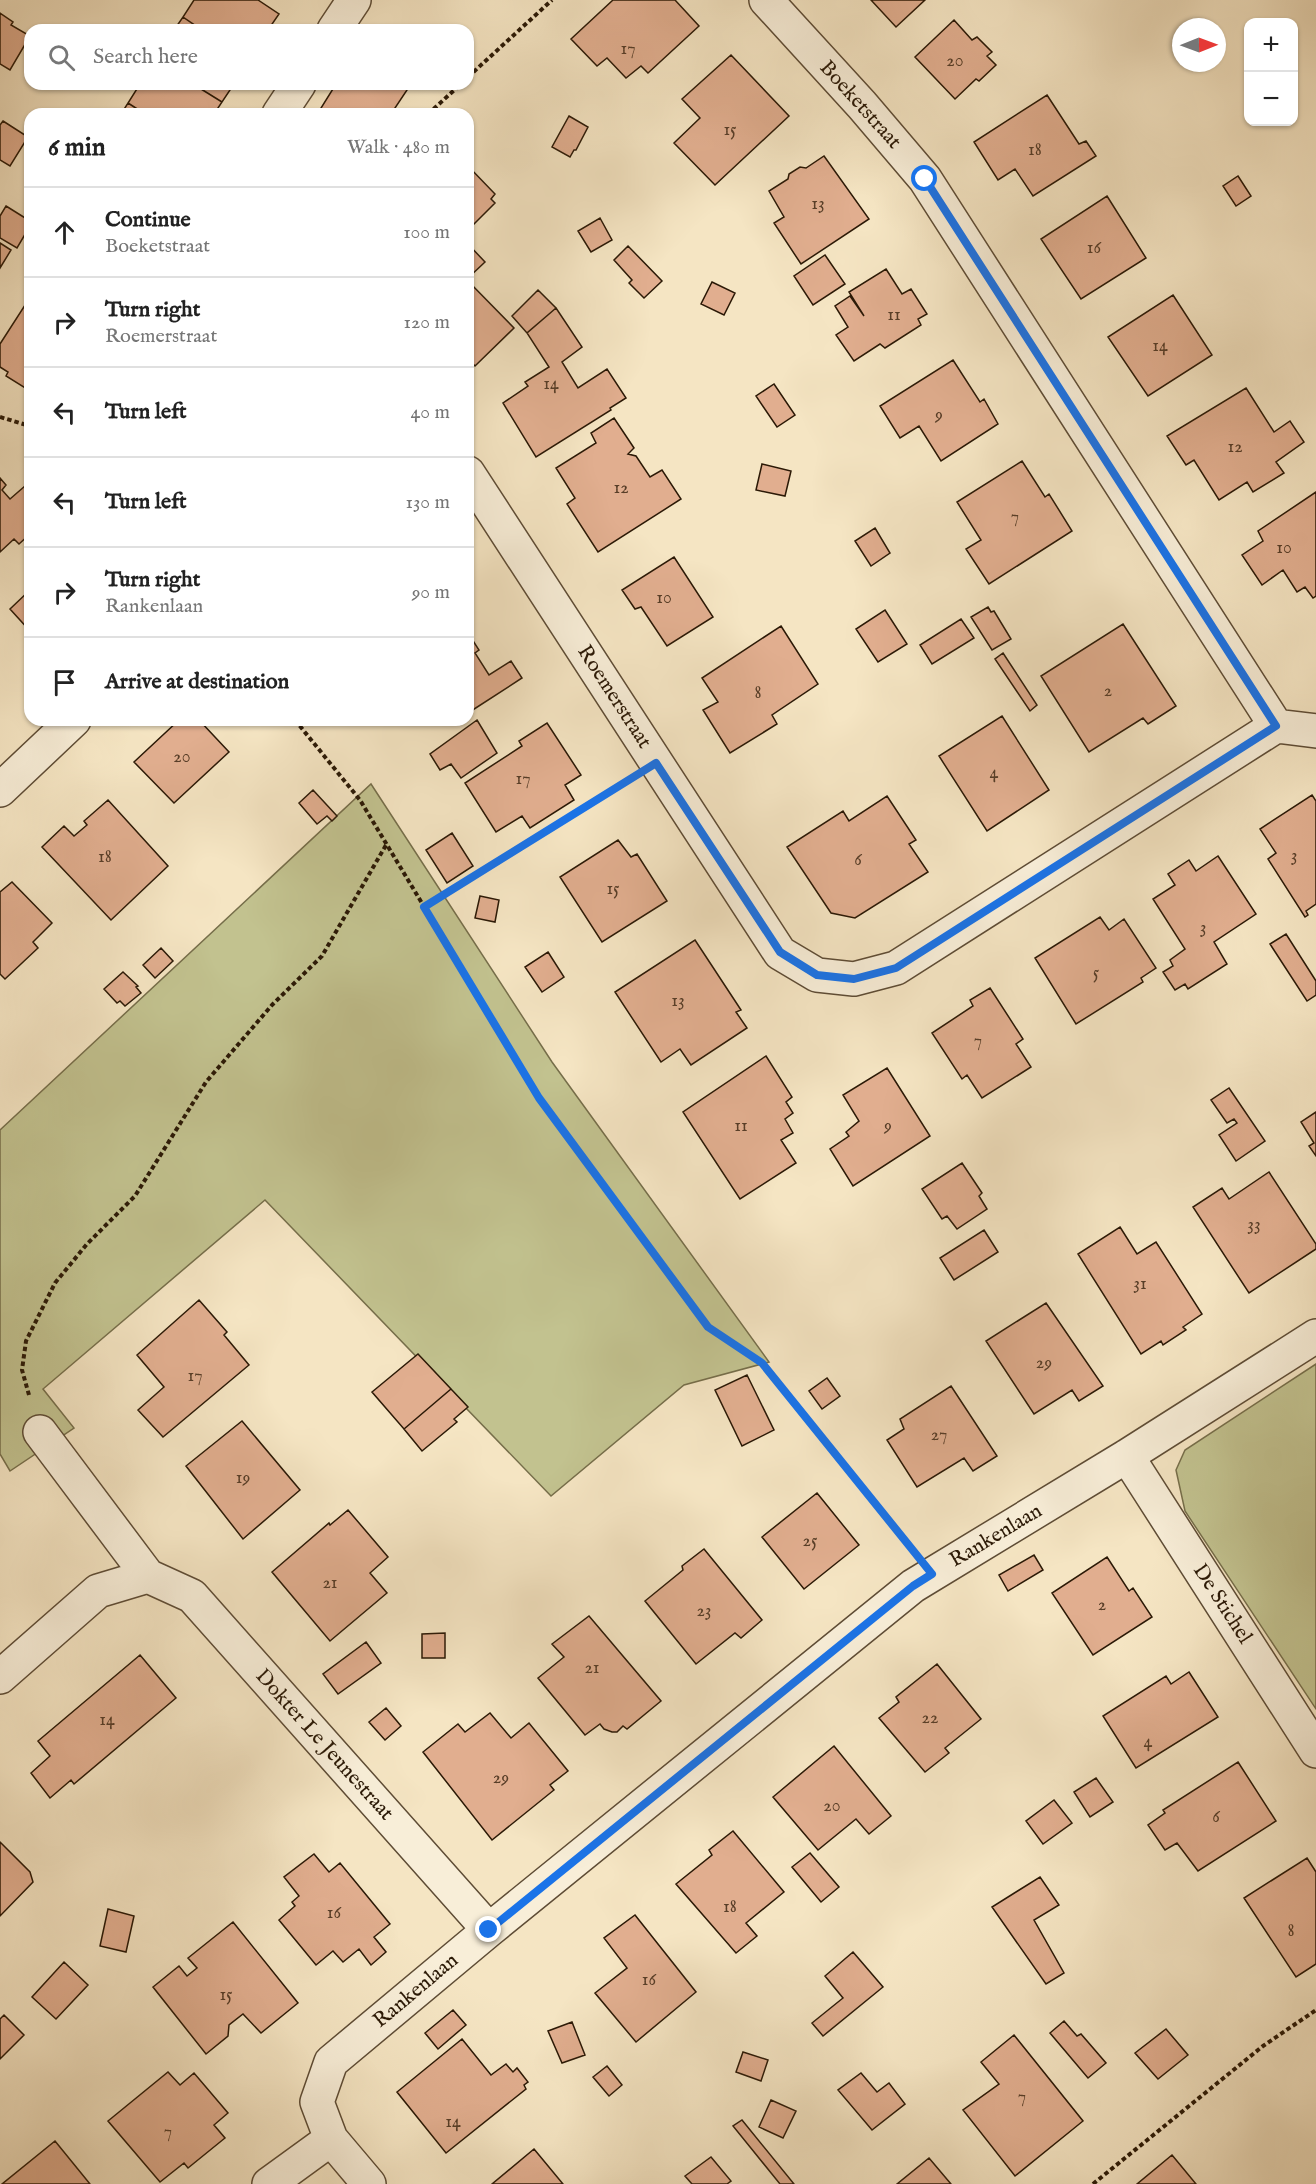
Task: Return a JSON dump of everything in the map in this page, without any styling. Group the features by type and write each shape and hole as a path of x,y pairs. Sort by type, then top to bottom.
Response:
{"street":[{"path":"338,24 354,0"},
{"name":"Boeketstraat","path":"766,0 862,105 925,179 1276,726"},
{"path":"283,108 295,90"},
{"name":"Roemerstraat","path":"474,482 780,952 817,975 854,979 896,968 1276,726"},
{"path":"0,790 68,726"},
{"path":"1276,726 1316,731"},
{"name":"Rankenlaan","path":"369,2184 331,2139 317,2102 331,2061 913,1586 1127,1456 1316,1336"},
{"name":"Dokter Le Jeunestraat","path":"40,1432 148,1576 192,1596 489,1930"},
{"name":"De Stichel","path":"1127,1456 1316,1751"},
{"path":"0,1677 98,1591 148,1576"},
{"path":"269,2184 331,2139"}],"path":[{"path":"474,72 552,0"},
{"path":"435,108 454,90"},
{"path":"0,417 24,424"},
{"path":"300,726 360,800 539,1098 708,1327 762,1363 932,1574"},
{"path":"424,907 656,763"},
{"path":"40,1432 22,1370 26,1341 55,1283 87,1244 135,1196 206,1082 272,1005 322,956 387,844"},
{"path":"1093,2184 1263,2046 1316,2010"}],"green space":[{"path":"371,784 552,1062 769,1362 684,1385 551,1496 265,1200 43,1389 74,1428 10,1471 0,1454 0,1130"},
{"path":"1316,1364 1316,1709 1185,1511 1176,1470 1185,1450"}],"building":[{"path":"194,0 258,0 279,14 272,24 193,24 183,17"},
{"path":"613,0 675,0 699,26 648,73 641,66 626,78 607,58 597,66 571,39"},
{"path":"871,0 925,0 896,27"},
{"path":"0,13 13,22 11,25 24,33 24,46 10,70 0,64"},
{"path":"183,17 193,24 178,24"},
{"path":"954,20 972,40 977,37 992,52 987,56 996,65 979,81 976,79 955,99 915,57"},
{"path":"731,55 789,116 715,185 674,143 700,118 682,99"},
{"path":"136,90 203,90 222,102 218,108 136,108 128,103"},
{"path":"203,90 230,90 222,102"},
{"path":"332,90 407,90 395,108 321,108"},
{"path":"1047,95 1079,144 1086,141 1096,156 1033,196 1015,169 998,180 974,142"},
{"path":"128,103 136,108 125,108"},
{"path":"569,116 588,127 570,157 552,147"},
{"path":"3,121 24,134 24,143 10,166 0,160 0,125"},
{"path":"824,156 869,219 801,264 774,223 784,217 769,191 788,179 789,174 800,167 806,168"},
{"path":"474,172 495,194 491,199 495,203 474,224"},
{"path":"1238,176 1251,196 1236,206 1223,186"},
{"path":"1107,196 1146,258 1081,299 1041,239"},
{"path":"6,206 24,217 24,236 17,248 0,238 0,216"},
{"path":"600,218 612,240 591,252 578,231"},
{"path":"0,243 11,250 0,268"},
{"path":"628,246 662,281 644,298 629,283 632,280 614,260"},
{"path":"474,250 485,262 474,272"},
{"path":"825,255 845,284 813,305 794,276"},
{"path":"886,269 902,294 911,289 927,314 918,319 921,325 885,348 880,344 854,361 836,335 848,327 835,306 850,296 864,316 849,292"},
{"path":"712,282 735,293 724,315 701,304"},
{"path":"474,287 514,328 474,365"},
{"path":"538,290 556,308 527,333 512,316"},
{"path":"1173,295 1212,355 1148,396 1108,337"},
{"path":"24,307 24,387 6,376 8,372 0,367 0,344"},
{"path":"556,308 582,347 562,362 578,388 607,369 626,398 610,408 611,410 536,457 503,403 528,386 525,382 549,367 527,333"},
{"path":"953,360 980,402 984,399 998,424 941,461 919,426 900,438 880,406"},
{"path":"774,384 795,415 777,427 756,396"},
{"path":"1246,388 1274,432 1290,421 1304,442 1276,462 1284,473 1253,492 1247,482 1219,500 1194,460 1186,465 1167,436"},
{"path":"614,418 634,448 628,454 636,456 650,477 662,470 681,499 598,552 567,504 575,498 556,468 596,443 591,433"},
{"path":"1022,461 1045,497 1049,494 1072,531 989,584 966,549 981,540 957,502"},
{"path":"762,464 791,471 785,496 756,490"},
{"path":"0,478 6,485 2,490 10,499 24,487 24,539 19,544 14,539 0,552"},
{"path":"1316,492 1316,596 1313,598 1305,587 1297,592 1283,570 1262,585 1242,555 1263,541 1258,531"},
{"path":"875,528 890,553 871,566 855,541"},
{"path":"674,557 713,617 667,646 641,607 635,609 622,590"},
{"path":"24,596 24,624 10,609"},
{"path":"988,607 991,612 994,611 1011,639 992,650 971,617"},
{"path":"885,610 907,644 878,662 856,629"},
{"path":"961,619 974,638 932,664 920,645"},
{"path":"1123,624 1176,706 1148,724 1143,718 1089,752 1041,676"},
{"path":"781,626 818,684 772,715 777,724 730,753 703,710 718,702 702,678"},
{"path":"474,642 479,650 475,653 489,675 511,661 522,678 474,709"},
{"path":"1003,653 1037,705 1030,711 995,659"},
{"path":"1002,716 1049,790 987,831 939,756"},
{"path":"477,720 497,753 461,778 451,764 440,770 430,754 469,726 474,726"},
{"path":"547,723 581,775 565,785 574,800 530,828 522,816 496,832 465,783 522,746 519,741"},
{"path":"173,726 205,726 229,752 174,803 134,762"},
{"path":"313,790 337,816 332,821 327,816 317,824 299,803"},
{"path":"1312,795 1316,801 1316,904 1306,911 1308,915 1305,917 1268,859 1276,853 1260,829"},
{"path":"887,796 916,840 909,844 928,872 855,918 831,913 787,847 843,811 849,821"},
{"path":"108,800 168,866 111,920 42,847 64,826 74,836 87,825 84,821"},
{"path":"452,833 473,866 447,883 426,850"},
{"path":"618,840 631,857 637,854 667,901 602,942 560,877"},
{"path":"1218,856 1256,914 1214,942 1227,964 1188,989 1185,984 1175,990 1163,972 1173,966 1170,960 1185,949 1153,899 1175,885 1168,874 1189,860 1196,871"},
{"path":"12,882 52,923 33,942 38,948 5,979 0,974 0,892"},
{"path":"480,896 499,900 495,922 475,918"},
{"path":"1100,917 1109,930 1124,919 1156,968 1141,978 1143,982 1076,1024 1035,958"},
{"path":"1286,934 1316,981 1316,995 1307,1001 1270,944"},
{"path":"695,940 741,1010 736,1012 747,1028 691,1065 680,1049 661,1062 615,992"},
{"path":"161,948 173,961 155,978 143,965"},
{"path":"548,952 564,977 542,992 525,967"},
{"path":"123,972 138,986 136,987 141,993 125,1006 120,1001 117,1003 104,989"},
{"path":"990,988 1023,1039 1016,1044 1031,1067 982,1098 967,1075 962,1079 932,1033 973,1006 970,1000"},
{"path":"766,1056 792,1097 786,1102 793,1113 785,1119 793,1133 781,1140 796,1163 740,1199 683,1112"},
{"path":"887,1068 930,1136 853,1186 830,1149 849,1136 846,1132 859,1121 843,1095"},
{"path":"1229,1088 1265,1141 1236,1161 1219,1135 1237,1123 1234,1119 1227,1123 1211,1100"},
{"path":"1316,1112 1316,1156 1309,1146 1314,1143 1301,1122"},
{"path":"962,1163 982,1193 979,1196 987,1209 957,1229 947,1216 942,1219 922,1189"},
{"path":"1269,1172 1316,1244 1316,1249 1249,1293 1193,1207 1222,1188 1229,1199"},
{"path":"1120,1227 1137,1254 1156,1242 1202,1314 1183,1327 1186,1330 1163,1345 1161,1341 1141,1354 1078,1254"},
{"path":"984,1230 998,1252 954,1280 940,1258"},
{"path":"199,1300 227,1332 224,1335 249,1365 163,1437 138,1410 164,1387 137,1355"},
{"path":"1046,1303 1103,1386 1079,1401 1072,1390 1034,1414 986,1341"},
{"path":"418,1354 451,1389 404,1429 372,1392"},
{"path":"747,1375 774,1430 742,1446 715,1390"},
{"path":"827,1378 840,1396 822,1409 809,1391"},
{"path":"951,1386 997,1456 973,1471 964,1458 917,1487 887,1440 904,1429 900,1419"},
{"path":"451,1389 468,1407 454,1419 457,1422 422,1451 404,1429"},
{"path":"242,1421 300,1490 243,1539 186,1466"},
{"path":"817,1493 859,1545 804,1589 762,1537"},
{"path":"348,1510 388,1557 370,1573 387,1593 330,1641 272,1572 329,1523 330,1525"},
{"path":"704,1549 762,1620 741,1638 735,1633 696,1664 645,1601 683,1570 682,1566"},
{"path":"1034,1555 1043,1570 1008,1591 999,1575"},
{"path":"1107,1557 1129,1591 1133,1588 1152,1617 1093,1655 1052,1593"},
{"path":"589,1616 661,1701 627,1729 623,1726 617,1732 604,1729 600,1724 585,1735 538,1678 564,1657 552,1644"},
{"path":"445,1633 445,1658 422,1658 422,1634"},
{"path":"366,1642 381,1663 338,1694 323,1674"},
{"path":"140,1655 176,1698 74,1784 71,1780 50,1798 31,1773 50,1756 38,1741"},
{"path":"937,1664 981,1719 945,1748 949,1753 925,1772 879,1718 899,1702 896,1697"},
{"path":"1189,1672 1218,1717 1136,1768 1103,1716 1166,1676 1171,1684"},
{"path":"386,1708 401,1726 385,1740 369,1722"},
{"path":"490,1713 511,1738 529,1723 568,1771 550,1785 554,1790 492,1840 423,1752 458,1724 465,1732"},
{"path":"834,1746 891,1816 869,1834 856,1819 818,1850 773,1797"},
{"path":"1238,1762 1276,1821 1198,1871 1177,1843 1165,1850 1148,1825 1165,1813 1163,1810"},
{"path":"1096,1778 1113,1802 1090,1817 1074,1792"},
{"path":"1054,1800 1072,1823 1043,1844 1026,1821"},
{"path":"733,1831 784,1892 746,1923 757,1936 736,1953 676,1884 712,1855 709,1850"},
{"path":"0,1842 30,1872 33,1882 0,1916"},
{"path":"810,1853 839,1887 821,1902 792,1867"},
{"path":"314,1854 329,1872 340,1863 390,1924 374,1937 386,1952 371,1965 359,1949 343,1962 333,1951 316,1965 279,1920 295,1906 292,1902 299,1896 284,1877"},
{"path":"1307,1858 1316,1872 1316,1964 1296,1977 1244,1898"},
{"path":"1040,1877 1059,1905 1034,1920 1064,1973 1046,1984 992,1907"},
{"path":"108,1909 134,1916 126,1952 100,1946"},
{"path":"635,1915 696,1992 636,2042 595,1993 627,1968 604,1938"},
{"path":"233,1922 298,2003 261,2033 243,2014 229,2025 228,2036 206,2054 153,1987 179,1966 187,1976 197,1968 188,1958"},
{"path":"853,1952 883,1987 823,2036 812,2023 843,1998 825,1976"},
{"path":"64,1962 88,1985 56,2019 32,1997"},
{"path":"453,2010 466,2025 438,2049 425,2033"},
{"path":"4,2015 24,2035 0,2059 0,2019"},
{"path":"1064,2021 1077,2036 1081,2034 1106,2063 1088,2078 1050,2033"},
{"path":"572,2022 585,2055 562,2063 548,2031"},
{"path":"1166,2029 1188,2055 1158,2079 1135,2053"},
{"path":"1014,2035 1083,2121 1015,2176 963,2110 999,2084 981,2062"},
{"path":"462,2039 491,2075 506,2064 513,2072 517,2068 528,2082 524,2085 526,2089 446,2153 397,2092"},
{"path":"743,2052 768,2060 761,2081 736,2072"},
{"path":"607,2066 622,2085 609,2096 593,2077"},
{"path":"168,2072 180,2085 194,2073 228,2113 214,2125 225,2138 188,2168 184,2163 160,2182 108,2121"},
{"path":"861,2073 877,2092 889,2083 905,2104 872,2130 838,2090"},
{"path":"771,2100 796,2111 783,2138 759,2127"},
{"path":"742,2120 794,2184 780,2184 733,2126"},
{"path":"55,2141 90,2184 2,2184"},
{"path":"534,2149 563,2184 492,2184"},
{"path":"1172,2155 1196,2184 1137,2184"},
{"path":"711,2157 731,2181 727,2184 692,2184 685,2176"},
{"path":"929,2158 951,2184 897,2184"}],"route":[{"path":"489,1930 913,1586 932,1574 762,1363 708,1327 539,1098 424,907 656,763 780,952 817,975 854,979 896,968 1276,726 925,179"}]}
